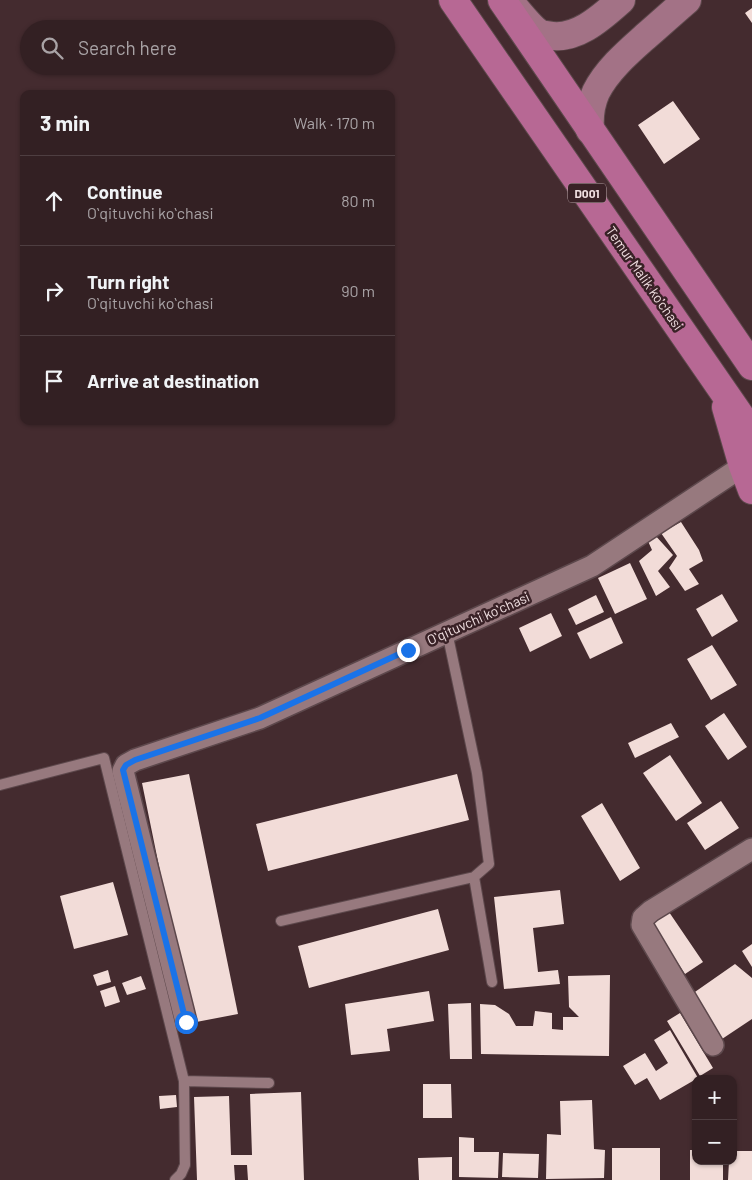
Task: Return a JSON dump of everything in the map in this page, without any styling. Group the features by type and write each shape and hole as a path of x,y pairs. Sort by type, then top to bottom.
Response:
{"highway":[{"name":"Temur Malik ko'chasi","path":"453,0 752,433"},
{"name":"D001","path":"502,0 752,366"},
{"path":"720,387 747,462 752,490"}],"main road":[{"path":"507,0 539,33 564,36 582,30 621,0"},
{"path":"590,130 593,101 596,92 604,80 624,56 687,0"}],"street":[{"name":"Oʻqituvchi koʻchasi","path":"186,1022 123,770 126,765 135,760 260,718 592,566 747,462"},
{"path":"713,1045 642,925 643,918 651,911 752,850"}],"lane":[{"path":"281,921 474,877 489,864 477,773 448,632"},
{"path":"0,785 104,758 184,1081 185,1164 181,1174 175,1180"},
{"path":"474,877 492,982"},
{"path":"184,1081 269,1083"}],"building":[{"path":"752,8 752,23 745,13"},
{"path":"673,101 700,139 664,164 638,125"},
{"path":"681,522 699,550 703,561 689,569 699,584 685,591 669,568 677,556 661,533"},
{"path":"654,534 673,555 658,571 670,587 656,596 639,561 652,550 647,539"},
{"path":"630,563 647,599 615,614 598,578"},
{"path":"722,594 738,621 712,637 696,609"},
{"path":"596,595 604,612 576,625 568,609"},
{"path":"551,613 562,636 530,652 519,628"},
{"path":"611,617 623,643 590,659 577,633"},
{"path":"712,645 737,685 711,700 687,659"},
{"path":"724,713 747,747 728,760 705,726"},
{"path":"671,723 679,737 635,758 628,743"},
{"path":"670,755 702,803 676,821 643,773"},
{"path":"189,774 238,1014 191,1023 142,783"},
{"path":"457,774 469,820 268,871 256,824"},
{"path":"721,801 739,828 705,850 687,823"},
{"path":"602,803 640,868 620,881 581,816"},
{"path":"113,882 128,935 74,949 60,896"},
{"path":"560,890 564,924 533,928 538,972 558,970 560,984 504,989 494,897"},
{"path":"438,909 449,950 309,988 298,946"},
{"path":"669,912 703,962 685,974 652,924"},
{"path":"752,944 752,967 742,951"},
{"path":"735,964 752,978 752,1019 722,1039 692,994"},
{"path":"108,970 111,982 97,986 93,975"},
{"path":"610,975 609,1056 481,1054 480,1004 495,1005 509,1014 516,1026 533,1026 535,1011 552,1013 552,1029 563,1030 563,1017 579,1017 569,1007 568,976"},
{"path":"141,976 146,989 127,995 122,983"},
{"path":"115,986 120,1002 105,1007 100,991"},
{"path":"429,991 434,1021 387,1029 390,1051 351,1055 345,1004"},
{"path":"471,1003 472,1059 450,1059 448,1004"},
{"path":"680,1013 713,1068 699,1075 667,1021"},
{"path":"670,1030 696,1075 692,1075 692,1081 660,1100 647,1078 635,1085 623,1066 645,1053 656,1071 668,1063 654,1040"},
{"path":"423,1084 451,1084 452,1118 423,1118"},
{"path":"301,1092 304,1180 248,1180 247,1165 234,1165 235,1180 197,1180 194,1097 229,1096 231,1155 252,1155 250,1094"},
{"path":"176,1095 177,1107 160,1109 159,1096"},
{"path":"592,1100 594,1149 605,1150 604,1178 546,1179 547,1134 561,1135 560,1101"},
{"path":"459,1137 474,1138 474,1152 499,1152 498,1178 459,1177"},
{"path":"612,1148 660,1148 660,1180 612,1180"},
{"path":"690,1150 692,1150 692,1165 723,1165 723,1180 690,1180"},
{"path":"737,1151 752,1151 752,1180 728,1180 729,1165 737,1165"},
{"path":"503,1153 539,1154 538,1178 502,1177"},
{"path":"452,1157 452,1180 419,1180 418,1158"}],"route":[{"path":"186,1022 123,770 126,765 135,760 260,718 408,650"}]}
